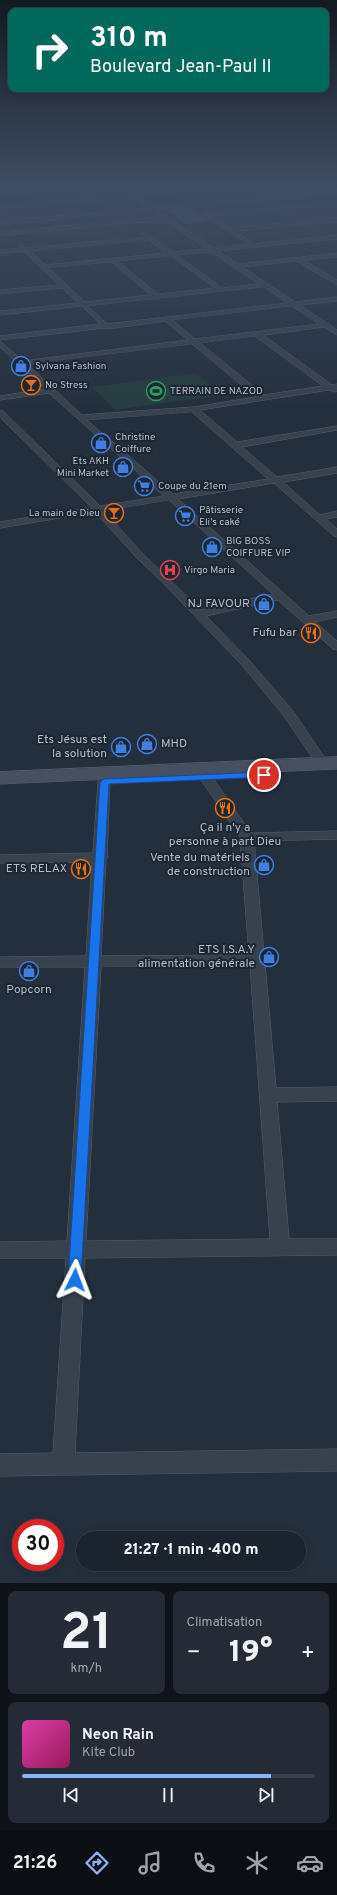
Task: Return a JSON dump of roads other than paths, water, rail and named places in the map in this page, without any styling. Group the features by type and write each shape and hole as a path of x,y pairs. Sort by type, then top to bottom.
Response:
{"main road":[{"path":"0,786 205,777 332,767"},
{"path":"0,778 332,767"}],"street":[{"path":"39,262 106,327"},
{"path":"44,267 94,262"},
{"path":"114,262 156,296"},
{"path":"184,262 220,289"},
{"path":"230,262 337,333"},
{"path":"236,266 273,262"},
{"path":"303,262 337,283"},
{"path":"0,313 38,306 83,304 264,285"},
{"path":"0,292 24,292 64,286"},
{"path":"0,338 106,327 337,299"},
{"path":"167,319 262,398"},
{"path":"21,363 193,340 324,325"},
{"path":"256,333 335,389"},
{"path":"0,343 50,392 172,498 337,647"},
{"path":"80,418 194,409 262,398 335,389"},
{"path":"0,398 50,392"},
{"path":"194,409 337,534"},
{"path":"0,413 96,508 140,556 168,581 199,614 266,686 332,767"},
{"path":"236,445 337,428"},
{"path":"0,525 96,508 172,498 337,470"},
{"path":"318,518 337,514"},
{"path":"199,614 280,596"},
{"path":"307,620 337,614"},
{"path":"205,777 247,837 280,1247"},
{"path":"63,1464 101,857 104,782"},
{"path":"247,837 337,835"},
{"path":"0,859 101,857"},
{"path":"0,962 257,960"},
{"path":"268,1095 337,1094"},
{"path":"0,1250 337,1247"},
{"path":"0,1465 337,1460"}],"place":[{"name":"Sylvana Fashion","path":"21,366"},
{"name":"No Stress","path":"31,385"},
{"name":"TERRAIN DE NAZOD","path":"156,391"},
{"name":"Christine Coiffure","path":"101,443"},
{"name":"Ets AKH Mini Market","path":"123,467"},
{"name":"Coupe du 21em","path":"144,486"},
{"name":"La main de Dieu","path":"114,513"},
{"name":"Pâtisserie Eli's caké","path":"185,516"},
{"name":"BIG BOSS COIFFURE VIP","path":"212,547"},
{"name":"Virgo Maria","path":"170,570"},
{"name":"NJ FAVOUR","path":"264,604"},
{"name":"Fufu bar","path":"311,633"},
{"name":"MHD","path":"147,744"},
{"name":"Ets Jésus est la solution","path":"121,747"},
{"name":"Ça il n'y a personne à part Dieu","path":"225,808"},
{"name":"Vente du matériels de construction","path":"264,865"},
{"name":"ETS RELAX","path":"81,869"},
{"name":"ETS I.S.A.Y alimentation générale","path":"269,957"},
{"name":"Popcorn","path":"29,971"}]}
